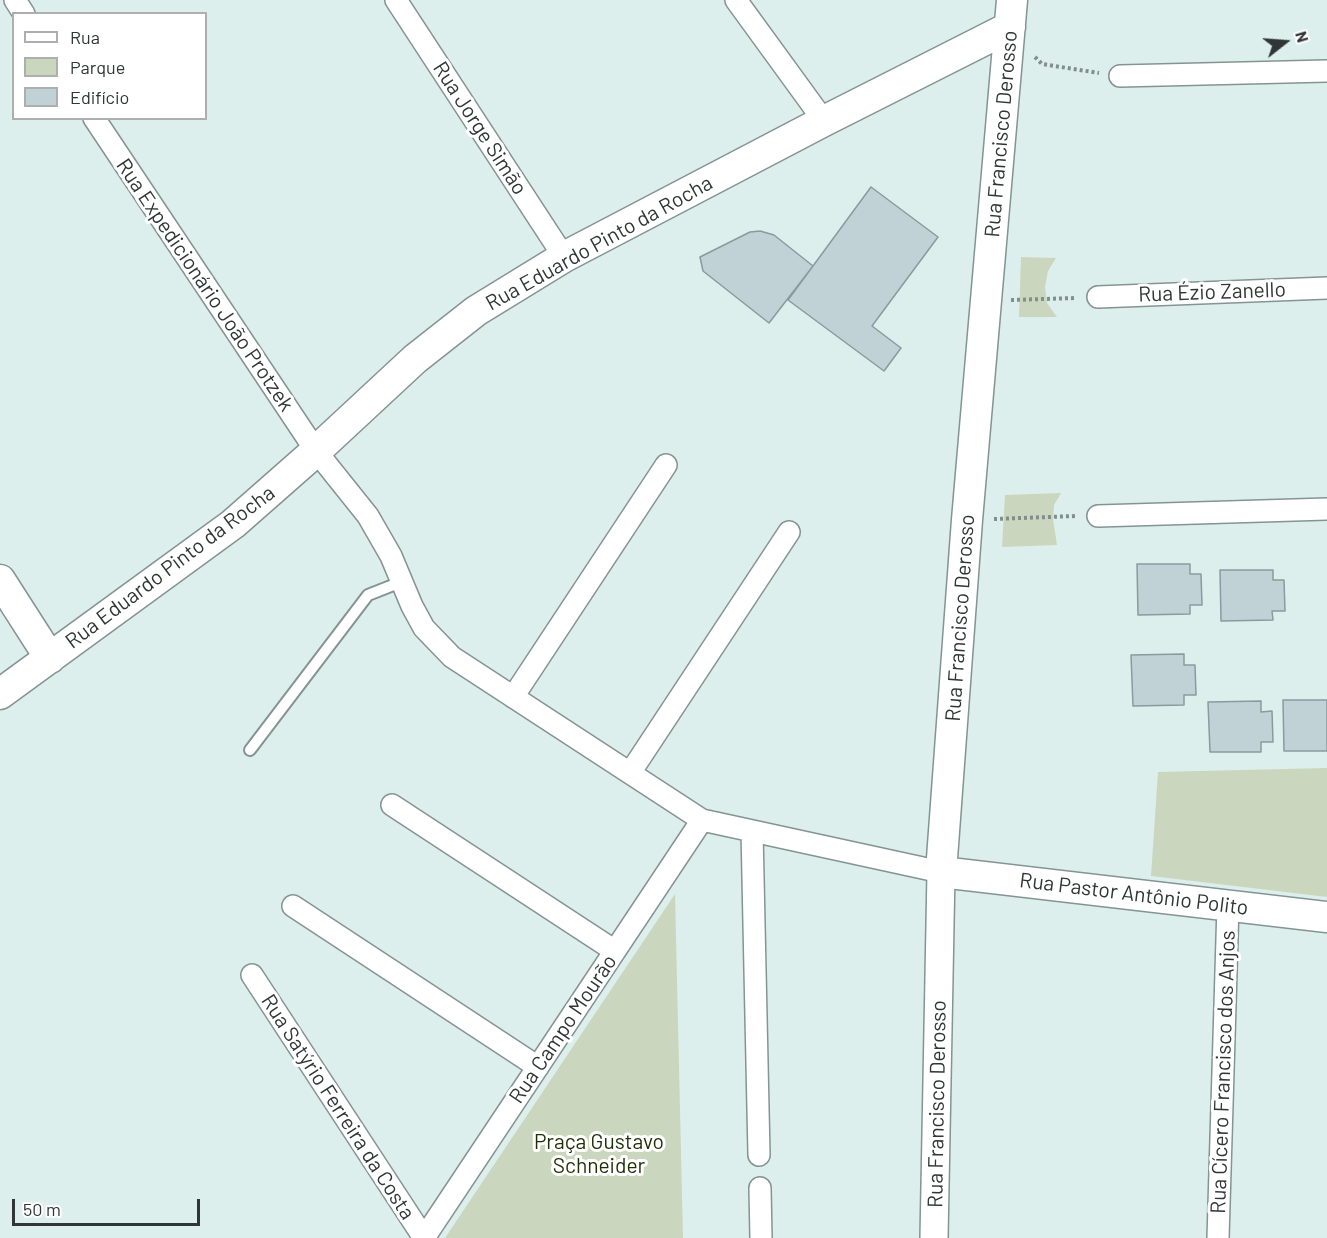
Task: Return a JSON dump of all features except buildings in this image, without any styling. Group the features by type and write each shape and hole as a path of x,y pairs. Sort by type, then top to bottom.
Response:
{"main road":[{"name":"Rua Eduardo Pinto da Rocha","path":"0,694 233,524 415,359 476,311 564,257 824,121 1011,14"},
{"name":"Rua Francisco Derosso","path":"940,872 967,520 1011,14"},
{"path":"0,580 50,658"},
{"name":"Rua Pastor Antônio Polito","path":"940,872 1327,917"}],"street":[{"name":"Rua Jorge Simão","path":"396,0 564,257"},
{"path":"736,0 824,121"},
{"path":"1120,76 1327,71"},
{"name":"Rua Expedicionário João Protzek","path":"95,120 316,451 368,516 391,556 424,628 452,657 702,820"},
{"name":"Rua Ézio Zanello","path":"1098,297 1327,288"},
{"path":"513,697 666,465"},
{"path":"1098,516 1327,509"},
{"path":"630,773 789,532"},
{"path":"392,805 615,951"},
{"path":"702,820 940,872"},
{"name":"Rua Campo Mourão","path":"424,1238 702,820"},
{"path":"752,831 759,1155"},
{"name":"Rua Francisco Derosso","path":"934,1238 940,872"},
{"name":"Rua Cícero Francisco dos Anjos","path":"1218,1238 1228,905"},
{"path":"293,906 537,1068"},
{"name":"Rua Satýrio Ferreira da Costa","path":"252,975 424,1238"},
{"path":"760,1188 761,1238"}],"lane":[{"path":"250,750 368,595 401,582"}],"path":[{"path":"1042,64 1120,76"},
{"path":"986,302 1098,297"},
{"path":"967,520 1098,516"}],"green space":[{"path":"1021,257 1056,258 1048,271 1045,287 1047,303 1057,317 1019,317"},
{"path":"1061,493 1054,505 1053,519 1057,545 1002,547 1005,495"},
{"path":"1327,768 1327,897 1151,876 1158,772"},
{"name":"Praça Gustavo Schneider","path":"675,894 683,1238 445,1238"}]}
